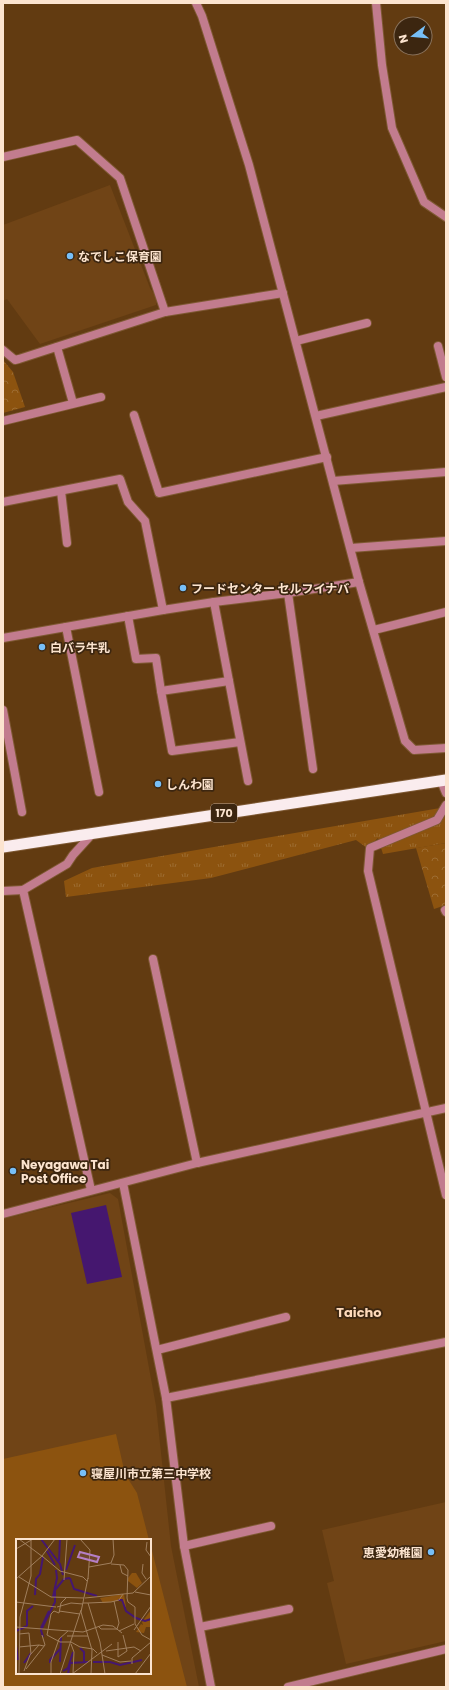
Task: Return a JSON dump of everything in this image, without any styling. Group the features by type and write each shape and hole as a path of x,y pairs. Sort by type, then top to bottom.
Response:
{"highway":[{"name":"170","path":"3,847 443,781"}],"street":[{"path":"196,3 202,16 249,166 284,293 359,582 405,741 414,750 446,748"},
{"path":"376,3 382,65 392,128 424,202 446,218"},
{"path":"3,158 77,140 120,178 164,312"},
{"path":"3,350 15,360 164,312 284,293"},
{"path":"296,341 367,323"},
{"path":"438,346 446,377"},
{"path":"57,347 73,403"},
{"path":"316,416 446,387"},
{"path":"3,421 101,397"},
{"path":"134,416 159,493 327,457"},
{"path":"333,480 446,472"},
{"path":"3,502 120,479 128,502 145,521 163,610"},
{"path":"61,491 67,543"},
{"path":"351,548 446,541"},
{"path":"3,638 163,610 359,582"},
{"path":"288,593 313,769"},
{"path":"214,602 248,781"},
{"path":"374,630 446,612"},
{"path":"128,616 136,659 156,658 172,752 240,742"},
{"path":"66,627 99,792"},
{"path":"161,691 229,681"},
{"path":"3,710 22,812"},
{"path":"443,781 446,792"},
{"path":"446,805 438,820 370,848 368,871 446,1195"},
{"path":"3,891 23,890 67,864 93,833"},
{"path":"23,890 91,1190"},
{"path":"153,959 197,1163"},
{"path":"3,1214 197,1163 446,1108"},
{"path":"123,1183 166,1398 184,1546 211,1687"},
{"path":"157,1350 286,1318"},
{"path":"166,1398 446,1342"},
{"path":"184,1546 271,1526"},
{"path":"200,1627 289,1609"},
{"path":"288,1687 446,1649"}],"shaded area":[{"name":"なでしこ保育園","path":"110,185 150,288 157,298 156,305 40,344 7,299 3,301 3,225"},
{"name":"寝屋川市立第三中学校","path":"110,1193 118,1199 156,1406 171,1546 199,1687 3,1687 3,1219"},
{"path":"106,1205 122,1277 87,1284 71,1213"},
{"path":"446,1502 446,1641 346,1664 327,1583 334,1581 322,1530"}],"green space":[{"path":"3,360 13,372 25,407 3,413"},
{"path":"446,807 446,843 383,854 378,838 367,848 356,840 211,878 66,897 64,881 92,868"},
{"path":"446,843 446,905 434,909 416,848"},
{"path":"116,1434 125,1474 137,1493 149,1539 16,1539 16,1674 151,1674 151,1547 187,1687 3,1687 3,1459"}],"place":[{"name":"なでしこ保育園","path":"70,256"},
{"name":"フードセンター セルフイナバ","path":"183,588"},
{"name":"白バラ牛乳","path":"42,647"},
{"name":"しんわ園","path":"158,784"},
{"name":"Neyagawa Tai Post Office","path":"13,1171"},
{"name":"寝屋川市立第三中学校","path":"83,1473"},
{"name":"恵愛幼稚園","path":"431,1552"}],"district":[{"name":"Taicho","path":"359,1312"}]}
